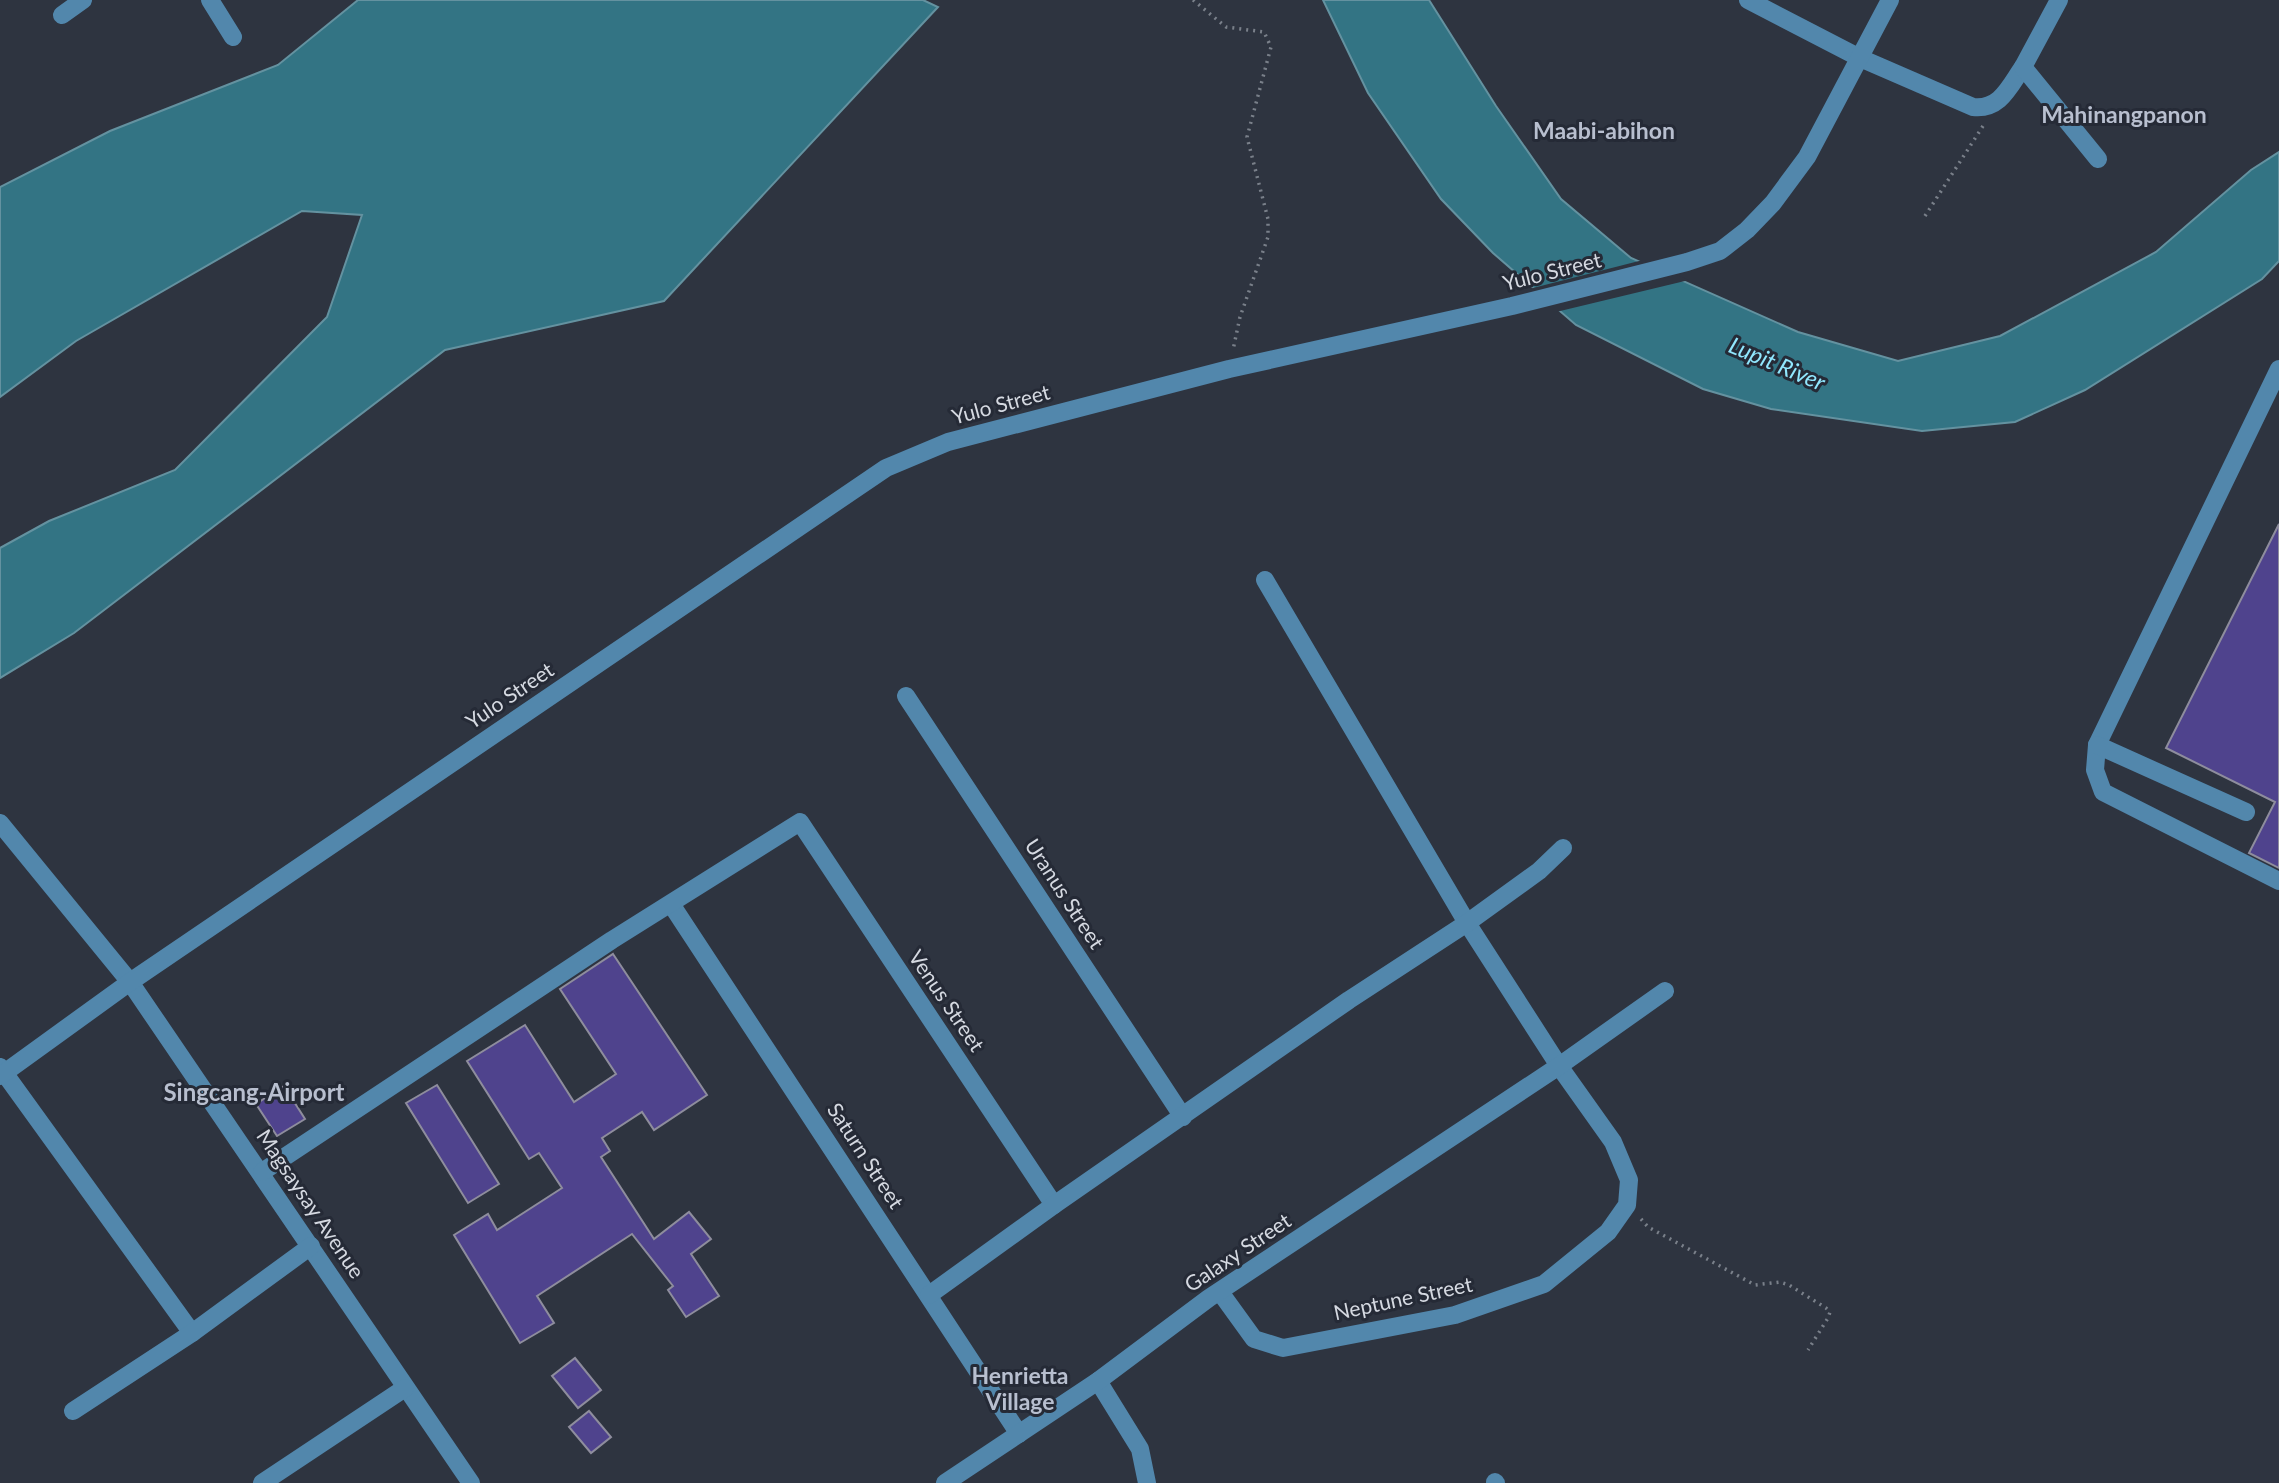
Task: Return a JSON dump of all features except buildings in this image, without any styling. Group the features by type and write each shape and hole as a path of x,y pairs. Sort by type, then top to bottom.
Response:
{"street":[{"path":"62,15 83,0"},
{"path":"210,0 233,37"},
{"path":"1748,0 1860,58 1973,107 1985,108 1998,103 2023,67 2059,0"},
{"name":"Yulo Street","path":"1,1072 886,468 948,442 1229,369 1532,300 1687,262 1720,251 1747,230 1773,203 1807,157 1891,0"},
{"path":"2023,67 2098,159"},
{"path":"2279,369 2097,745 2095,771 2103,792 2279,881"},
{"path":"1265,580 1467,923 1559,1066"},
{"name":"Uranus Street","path":"906,696 1184,1117"},
{"path":"2097,745 2246,812"},
{"name":"Venus Street","path":"671,904 800,822 1054,1205"},
{"name":"Magsaysay Avenue","path":"0,823 130,982 262,1172 471,1483"},
{"path":"929,1295 1349,1000 1467,923 1546,865 1563,848"},
{"path":"262,1172 612,940 671,904"},
{"name":"Saturn Street","path":"671,904 1019,1434"},
{"name":"Galaxy Street","path":"946,1483 1098,1381 1220,1292 1559,1066 1665,991"},
{"name":"Neptune Street","path":"1220,1292 1254,1339 1283,1348 1455,1315 1544,1284 1608,1232 1627,1205 1629,1180 1612,1142 1559,1066"},
{"path":"1,1072 192,1333"},
{"path":"73,1411 192,1333 310,1247"},
{"path":"1098,1381 1140,1449 1147,1483"},
{"path":"262,1483 405,1388"}],"path":[{"path":"1194,0 1226,27 1264,32 1271,47 1247,137 1263,196 1268,237 1240,317 1229,369"},
{"path":"1925,216 1998,103"},
{"path":"1648,1227 1755,1285 1780,1282 1826,1308 1830,1312 1828,1318 1808,1350"}],"water":[{"path":"358,0 923,0 938,7 664,301 445,350 74,633 0,678 0,548 49,521 175,470 327,317 362,215 302,211 76,341 0,397 0,187 110,131 278,65"},
{"name":"Lupit River","path":"1323,0 1429,0 1496,106 1561,199 1631,258 1798,332 1898,361 2000,336 2156,252 2251,170 2279,152 2279,261 2262,279 2085,390 2015,422 1922,431 1771,409 1703,389 1576,325 1493,253 1441,199 1368,93"}],"pier":[{"path":"1643,260 1689,280 1556,312 1529,289"}],"district":[{"name":"Mahinangpanon","path":"2124,115"},
{"name":"Maabi-abihon","path":"1604,131"},
{"name":"Singcang-Airport","path":"254,1093"},
{"name":"Henrietta Village","path":"1020,1389"}]}
